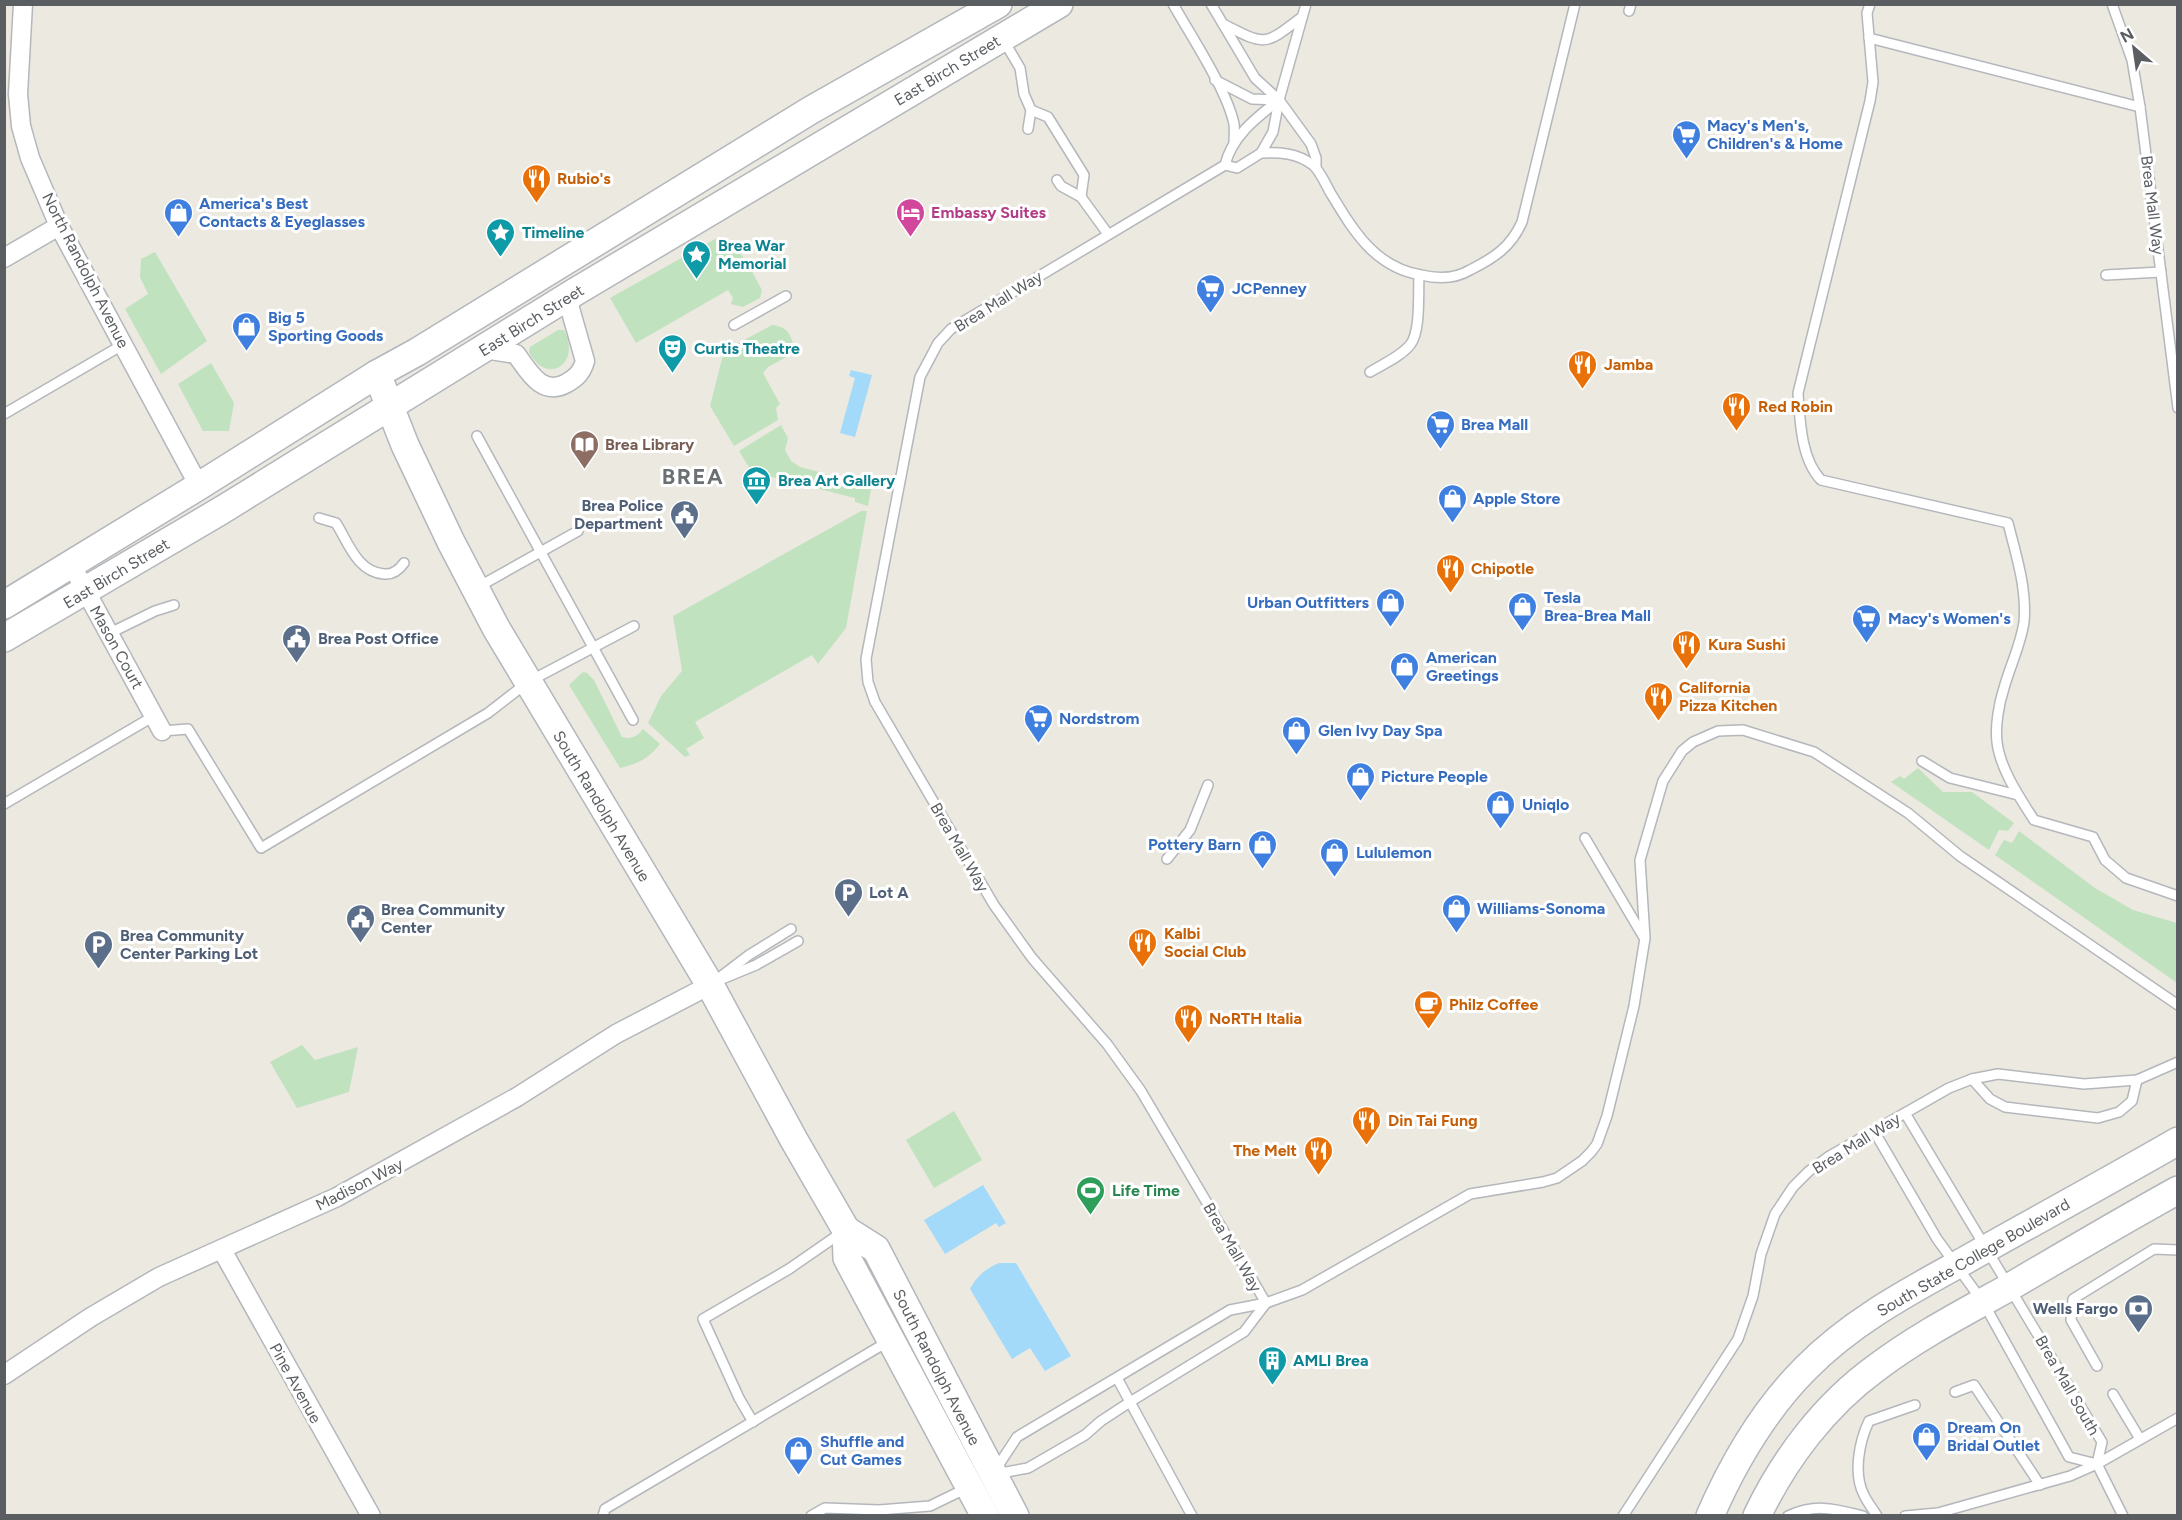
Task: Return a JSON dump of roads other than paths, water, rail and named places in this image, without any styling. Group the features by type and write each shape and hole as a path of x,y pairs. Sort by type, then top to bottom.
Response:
{"street":[{"name":"North Randolph Avenue","path":"23,4 18,94 21,126 30,158 59,226 199,486"},
{"name":"East Birch Street","path":"4,604 811,110 998,4"},
{"name":"East Birch Street","path":"4,638 222,510 575,292 1059,4"},
{"path":"4,258 59,226"},
{"path":"484,349 516,354 535,380 543,386 563,385 574,379 582,370 585,361 569,305 575,292"},
{"name":"South Randolph Avenue","path":"377,374 424,486 475,589 528,682 710,985 846,1230 876,1250 981,1480 985,1515"},
{"name":"Mason Court","path":"71,564 158,723"},
{"name":"Madison Way","path":"4,1375 91,1317 159,1277 347,1192 517,1097 616,1034 710,985"},
{"name":"South State College Boulevard","path":"1710,1515 1743,1449 1769,1410 1806,1367 1845,1334 1890,1302 2178,1141"},
{"path":"1757,1515 1787,1463 1813,1428 1841,1397 1874,1369 1909,1345 2178,1190"},
{"name":"South Randolph Avenue","path":"846,1230 847,1257 891,1340 981,1480 1015,1515"},
{"name":"Pine Avenue","path":"222,1250 371,1515"}],"lane":[{"path":"1173,4 1231,114 1235,126 1234,143"},
{"path":"1211,4 1255,78 1279,100 1311,144 1316,158 1316,167"},
{"path":"1306,4 1279,100 1273,132 1261,153 1286,153 1302,158 1316,167 1367,247 1397,267 1419,275 1439,278 1467,272 1500,252 1515,238 1522,222 1575,4"},
{"path":"1870,4 1868,13 1873,82 1870,101 1797,393 1809,462 1821,480 2008,523 2022,580 2025,603 2023,625 2003,690 1998,720 1997,742 2006,770 2034,820 2093,837 2105,860 2126,878 2178,896"},
{"name":"Brea Mall Way","path":"2112,4 2132,60 2140,107 2178,408"},
{"path":"1223,24 1252,40 1264,40 1276,36 1302,16"},
{"path":"1001,37 1020,68 1024,94 1032,110 1028,129"},
{"path":"1869,38 2140,107"},
{"path":"1215,80 1252,99 1279,100"},
{"path":"1225,165 1229,150 1234,143 1254,120 1279,100"},
{"path":"1032,110 1048,117 1084,175 1081,197"},
{"name":"Brea Mall Way","path":"981,1480 1017,1437 1230,1310 1266,1303 1136,1083 1107,1044 1032,958 994,905 875,702 868,682 866,660 868,643 912,410 920,377 928,359 938,342 951,329 1225,165 1237,168 1261,153"},
{"path":"1058,180 1061,186 1081,197 1108,234"},
{"path":"2106,275 2161,272"},
{"path":"1370,372 1409,347 1413,340 1416,331 1419,275"},
{"path":"734,325 786,296"},
{"path":"4,414 124,344"},
{"path":"477,436 633,720"},
{"path":"319,518 336,523 363,567 376,573 388,574 399,570 404,563"},
{"path":"475,589 578,531"},
{"path":"110,633 155,611 174,605"},
{"path":"4,804 158,723 188,729 261,848 488,713 528,682 634,626"},
{"path":"811,1515 930,1506 981,1480 1028,1468 1085,1435 1101,1421 1130,1402 1244,1332 1266,1303 1302,1290 1470,1194 1557,1178 1582,1161 1597,1144 1607,1116 1634,1006 1645,938 1640,860 1663,781 1682,751 1693,742 1718,731 1743,730 1814,752 1841,768 1908,813 1960,856 2178,1005"},
{"path":"1922,761 1950,778 2018,795"},
{"path":"1167,859 1190,830 1208,785"},
{"path":"1585,838 1645,938"},
{"path":"710,985 749,955 791,929"},
{"path":"710,985 756,965 798,941"},
{"name":"Brea Mall Way","path":"1627,1513 1738,1339 1749,1312 1766,1237 1775,1214 1793,1187 1809,1172 1828,1157 1905,1113 1959,1083 1972,1079 1998,1074 2084,1084 2137,1080 2178,1062"},
{"path":"1972,1079 1990,1099 2005,1107 2097,1118 2119,1112 2132,1101 2137,1080"},
{"name":"Brea Mall South","path":"1874,1131 1937,1239 1983,1302 2069,1457 2097,1464 2102,1442 1905,1113"},
{"path":"753,1422 739,1398 703,1318 789,1269 846,1230"},
{"path":"2097,1366 2071,1320 2073,1299 2154,1250 2178,1250"},
{"path":"603,1515 605,1509 891,1340"},
{"path":"1117,1378 1192,1515"},
{"path":"1955,1392 1974,1385 2040,1485"},
{"path":"2113,1394 2140,1439"},
{"path":"1877,1515 1863,1494 1859,1468 1861,1437 1869,1421 1915,1406"},
{"path":"1905,1515 1938,1513 2070,1476 2097,1464 2178,1418"},
{"path":"2097,1464 2123,1515"},
{"path":"1788,1515 1815,1507 1863,1515"}],"water":[{"path":"851,370 872,375 855,437 840,433 855,378 849,376"},
{"path":"983,1185 1006,1223 999,1227 996,1223 945,1254 924,1220"},
{"path":"999,1263 1016,1263 1071,1356 1045,1371 1030,1348 1012,1359 970,1289 982,1273"}],"place":[{"name":"Macy's Men's, Children's & Home","path":"1686,160"},
{"name":"Rubio's","path":"536,204"},
{"name":"America's Best Contacts & Eyeglasses","path":"178,238"},
{"name":"Embassy Suites","path":"910,238"},
{"name":"Timeline","path":"501,258"},
{"name":"Brea War Memorial","path":"697,280"},
{"name":"JCPenney","path":"1211,314"},
{"name":"Big 5 Sporting Goods","path":"247,352"},
{"name":"Curtis Theatre","path":"673,374"},
{"name":"Jamba","path":"1583,390"},
{"name":"Red Robin","path":"1737,432"},
{"name":"Brea Mall","path":"1440,450"},
{"name":"Brea Library","path":"584,470"},
{"name":"Brea Art Gallery","path":"757,506"},
{"name":"Apple Store","path":"1452,524"},
{"name":"Brea Police Department","path":"684,540"},
{"name":"Chipotle","path":"1450,594"},
{"name":"Urban Outfitters","path":"1390,628"},
{"name":"Tesla Brea-Brea Mall","path":"1523,632"},
{"name":"Macy's Women's","path":"1867,644"},
{"name":"Brea Post Office","path":"297,664"},
{"name":"Kura Sushi","path":"1687,670"},
{"name":"American Greetings","path":"1405,692"},
{"name":"California Pizza Kitchen","path":"1658,722"},
{"name":"Nordstrom","path":"1038,744"},
{"name":"Glen Ivy Day Spa","path":"1297,756"},
{"name":"Picture People","path":"1360,802"},
{"name":"Uniqlo","path":"1501,830"},
{"name":"Pottery Barn","path":"1262,870"},
{"name":"Lululemon","path":"1335,878"},
{"name":"Lot A","path":"848,918"},
{"name":"Williams-Sonoma","path":"1456,934"},
{"name":"Brea Community Center","path":"360,944"},
{"name":"Kalbi Social Club","path":"1143,968"},
{"name":"Brea Community Center Parking Lot","path":"99,970"},
{"name":"Philz Coffee","path":"1428,1030"},
{"name":"NoRTH Italia","path":"1188,1044"},
{"name":"Din Tai Fung","path":"1367,1146"},
{"name":"The Melt","path":"1318,1176"},
{"name":"Life Time","path":"1091,1216"},
{"name":"Wells Fargo","path":"2139,1334"},
{"name":"AMLI Brea","path":"1272,1386"},
{"name":"Dream On Bridal Outlet","path":"1926,1462"},
{"name":"Shuffle and Cut Games","path":"799,1476"}],"district":[{"name":"BREA","path":"693,476"}]}
